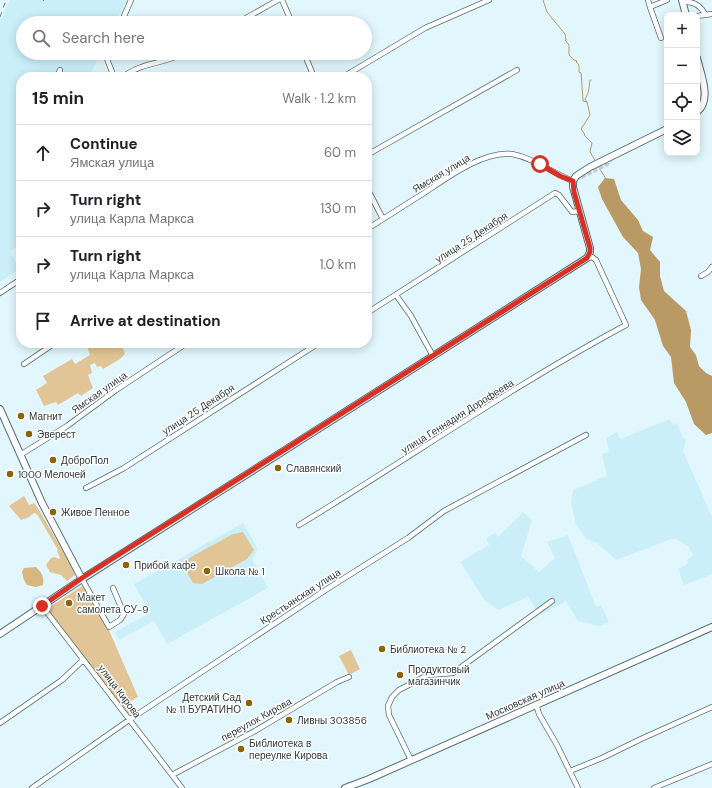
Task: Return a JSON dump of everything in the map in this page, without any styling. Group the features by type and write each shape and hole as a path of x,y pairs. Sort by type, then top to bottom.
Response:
{"street":[{"path":"124,16 131,0"},
{"path":"249,16 278,0"},
{"path":"282,0 289,16"},
{"path":"372,60 425,28 489,0"},
{"path":"648,0 661,38"},
{"path":"650,7 667,0"},
{"path":"685,12 682,1 697,4 705,14"},
{"path":"700,15 712,14"},
{"path":"107,60 112,72"},
{"path":"131,72 143,66 168,60"},
{"path":"307,60 312,72"},
{"path":"351,72 371,60"},
{"path":"372,152 517,70"},
{"path":"700,73 705,97 704,105 700,109"},
{"path":"0,634 82,578 587,258 590,248 574,192 575,178 664,131"},
{"name":"Ямская улица","path":"372,226 454,174 473,163 494,155 512,154 528,159 560,176 575,178"},
{"name":"улица 25 Декабря","path":"372,310 555,193 559,195 572,212 580,211"},
{"path":"372,198 383,219"},
{"name":"улица Геннадия Дорофеева","path":"300,525 489,406 626,325 596,260 592,257 587,258"},
{"path":"701,276 708,272 712,267"},
{"path":"0,293 16,282"},
{"path":"396,295 412,316 433,356"},
{"path":"24,364 48,348"},
{"name":"Ямская улица","path":"20,455 67,426 116,390 179,348"},
{"name":"улица 25 Декабря","path":"86,488 124,468 312,348"},
{"path":"0,409 2,419 45,509 108,627 120,620 124,614 113,588"},
{"name":"Крестьянская улица","path":"32,788 129,720 327,589 408,538 444,511 586,435"},
{"path":"411,760 389,715 388,706 392,697 399,690 428,675 453,673 552,601"},
{"name":"улица Кирова","path":"42,606 182,788"},
{"name":"Московская улица","path":"346,788 712,627"},
{"path":"0,723 62,680 83,660"},
{"name":"переулок Кирова","path":"172,775 255,731 337,682 349,677"},
{"path":"536,704 539,714 578,788"},
{"path":"570,771 602,758 712,707"},
{"path":"654,788 712,764"}],"shaded area":[{"path":"10,0 127,0 119,16 16,16 16,60 98,60 92,72 16,72 16,247 10,251 16,263 16,271 0,282 0,21"},
{"path":"605,178 614,179 621,200 638,220 643,231 653,237 650,250 660,262 660,276 664,291 686,311 691,330 690,347 696,355 699,366 706,373 712,376 712,433 706,435 694,424 686,402 674,383 671,357 663,346 655,320 641,300 639,287 641,269 638,253 623,237 602,199 598,187"},
{"path":"88,348 123,348 125,354 120,359 103,369 101,366 97,367 95,363 90,365 92,373 88,375 93,388 81,396 78,393 58,405 56,402 44,406 36,390 47,383 43,376 72,359 75,364 90,355"},
{"path":"670,419 673,425 677,423 683,438 686,440 683,451 712,517 712,574 684,585 678,569 688,564 687,560 693,555 688,546 674,538 616,560 597,543 586,539 576,524 571,503 573,490 607,476 602,454 609,452 606,438 617,432 620,439"},
{"path":"24,496 29,505 34,503 39,510 74,570 75,575 67,581 61,575 50,572 46,565 51,558 60,558 57,551 58,550 37,514 34,513 21,520 9,506"},
{"path":"523,512 532,520 521,556 539,572 555,558 547,542 568,535 596,607 601,605 609,622 599,626 578,621 566,601 540,615 528,597 498,610 485,601 460,562 489,545 486,538 495,533 498,537"},
{"name":"Школа № 1","path":"243,523 258,549 252,559 268,588 167,644 154,621 119,640 115,632 150,613 134,584"},
{"path":"243,532 254,550 247,559 202,584 193,583 184,567 189,558 233,534"},
{"path":"36,567 42,575 43,585 36,587 27,585 22,572 24,568"},
{"path":"84,585 108,628 138,697 129,702 133,711 128,714 50,613 49,609 51,606"},
{"path":"351,650 360,669 349,675 339,656"}],"waterway":[{"path":"543,0 547,12 565,34 565,40 569,45 569,55 577,61 576,62 579,65 583,101 587,102 590,115 581,129 592,143 590,152 596,162"},
{"path":"587,102 585,99 591,80"},
{"path":"598,166 606,179"}],"tunnel":[{"path":"575,178 583,176 607,164 611,158"}],"railway":[{"path":"0,17 6,0"}],"place":[{"name":"Магнит","path":"21,416"},
{"name":"Эверест","path":"29,434"},
{"name":"ДоброПол","path":"53,460"},
{"name":"Славянский","path":"278,468"},
{"name":"1000 Мелочей","path":"10,474"},
{"name":"Живое Пенное","path":"53,512"},
{"name":"Прибой кафе","path":"126,565"},
{"name":"Школа № 1","path":"207,571"},
{"name":"Макет самолета СУ-9","path":"69,603"},
{"name":"Библиотека № 2","path":"382,649"},
{"name":"Продуктовый магазинчик","path":"400,675"},
{"name":"Детский Сад № 11 БУРАТИНО","path":"249,703"},
{"name":"Ливны 303856","path":"289,720"},
{"name":"Библиотека в переулке Кирова","path":"241,749"}],"route":[{"path":"42,606 82,578 587,258 590,248 574,192 573,181 560,176 540,164"}]}
